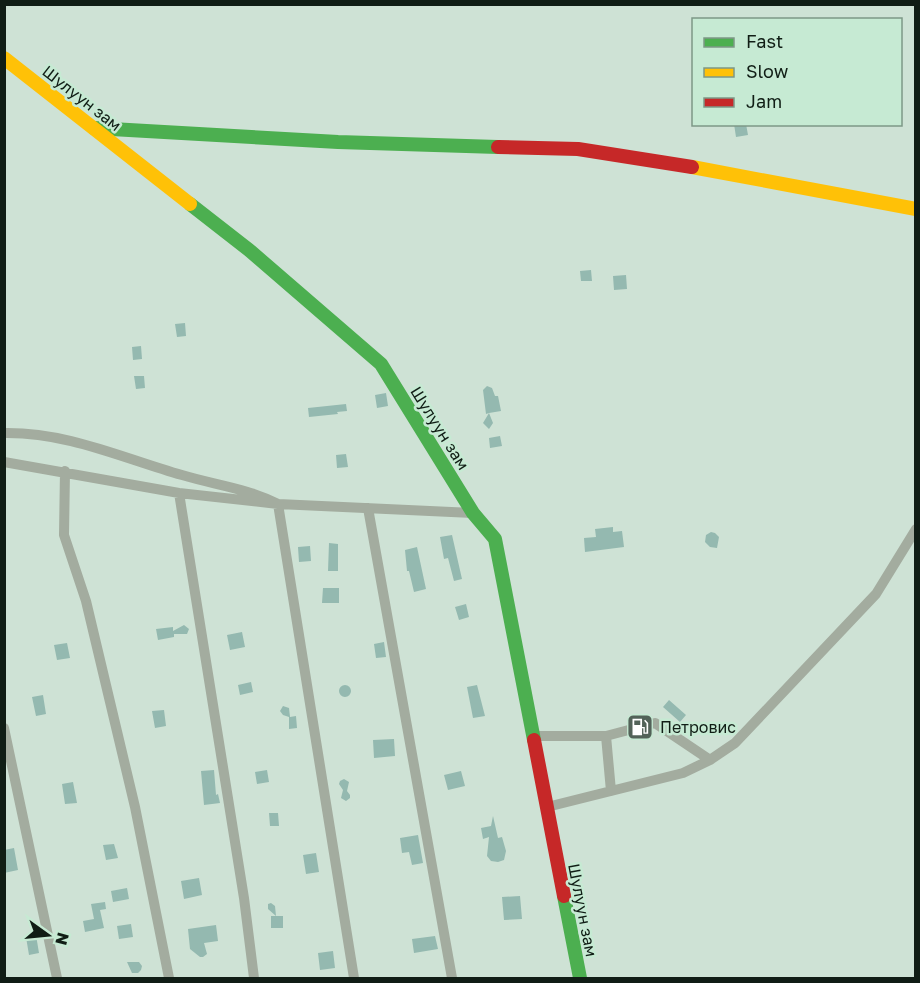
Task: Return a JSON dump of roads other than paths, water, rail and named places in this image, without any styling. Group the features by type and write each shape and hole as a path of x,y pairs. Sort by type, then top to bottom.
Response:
{"street":[{"name":"Шулуун зам","path":"4,58 249,250 381,364 473,513 495,539 580,978"},
{"path":"94,128 338,142 578,149 666,162 915,209"},
{"path":"4,433 64,438 185,476 245,490 278,504"},
{"path":"4,462 179,493 278,504 473,513"},
{"path":"65,471 64,535 86,601 132,796 169,978"},
{"path":"179,493 244,898 254,978"},
{"path":"278,504 354,978"},
{"path":"368,508 452,978"},
{"path":"547,807 683,773 710,760 735,743 876,594 915,529"},
{"path":"533,736 606,736 655,723 710,760"},
{"path":"4,728 57,978"},
{"path":"606,736 611,791"}],"place":[{"name":"Петровис","path":"640,727"}]}
